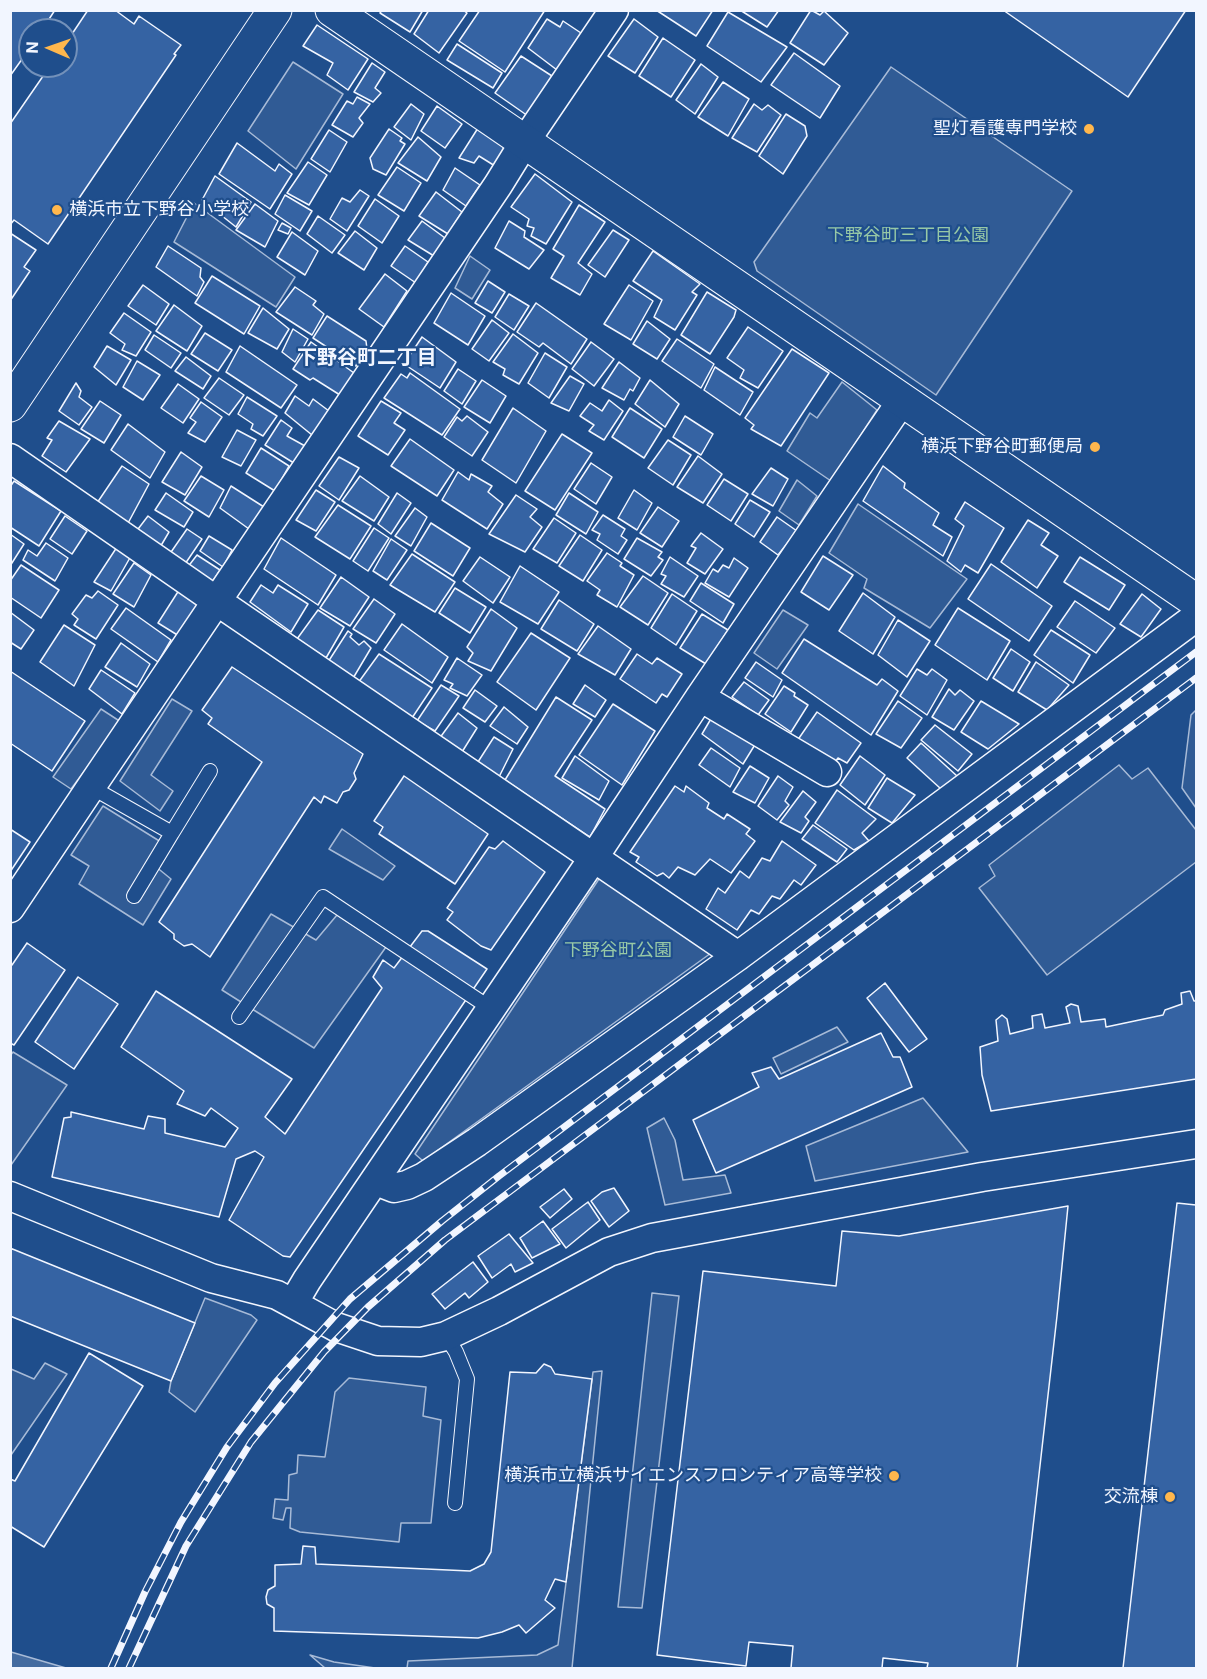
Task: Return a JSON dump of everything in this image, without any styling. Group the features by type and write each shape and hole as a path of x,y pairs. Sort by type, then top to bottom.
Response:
{"street":[{"path":"10,405 275,10"},
{"path":"332,10 1197,601"},
{"path":"10,908 218,602 614,10"},
{"path":"294,1302 490,1008 903,399"},
{"path":"10,458 738,956"},
{"path":"376,1181 394,1188 424,1177 738,956 1197,617"},
{"path":"700,697 826,772"},
{"path":"10,1196 212,1278 277,1295 294,1302 336,1327 378,1341 421,1342 446,1336 500,1311 609,1252 652,1238 982,1177 1197,1144"}],"lane":[{"path":"134,896 210,771"},
{"path":"91,786 172,832"},
{"path":"239,1017 322,897 490,1008"},
{"path":"446,1336 456,1352 467,1379 454,1503"}],"shaded area":[{"path":"293,62 343,94 296,169 248,131"},
{"name":"下野谷町三丁目公園","path":"891,67 1072,191 936,395 757,271 754,262"},
{"path":"194,203 295,277 276,307 174,242"},
{"path":"470,256 490,270 472,299 455,288"},
{"path":"842,382 877,410 831,481 787,451 810,413 817,418"},
{"path":"797,480 817,496 799,525 779,511"},
{"path":"858,504 967,579 930,628 864,588 867,579 829,553"},
{"path":"783,610 808,625 777,669 754,653"},
{"path":"172,699 192,711 151,775 173,791 160,811 120,781"},
{"path":"101,709 121,722 71,789 53,777"},
{"path":"1196,710 1196,808 1182,788 1191,715"},
{"path":"1119,765 1132,779 1148,768 1196,830 1196,862 1047,975 979,888 995,876 989,865"},
{"path":"103,806 169,847 155,866 171,879 143,925 79,884 89,866 71,855"},
{"path":"342,829 395,866 383,880 329,849"},
{"name":"下野谷町公園","path":"603,873 718,948 423,1161 415,1154"},
{"path":"271,914 316,940 337,915 386,947 314,1048 222,990"},
{"path":"837,1027 848,1042 781,1074 773,1058"},
{"path":"13,1052 67,1085 11,1165 10,1056"},
{"path":"923,1098 968,1152 815,1181 806,1146"},
{"path":"664,1118 675,1140 683,1180 725,1175 731,1193 665,1205 647,1128"},
{"path":"652,1293 679,1296 642,1608 618,1607"},
{"path":"205,1298 251,1315 257,1320 195,1412 169,1392 171,1381"},
{"path":"45,1363 67,1374 11,1455 11,1369 34,1379"},
{"path":"602,1371 572,1668 407,1668 408,1661 537,1655 558,1645 593,1372"},
{"path":"349,1378 426,1387 423,1416 441,1420 431,1523 401,1523 399,1542 300,1532 290,1528 291,1508 286,1508 283,1520 273,1518 275,1499 288,1500 289,1475 297,1473 298,1455 325,1457 335,1392"},
{"path":"11,1652 66,1668 11,1668"},
{"path":"310,1655 334,1662 375,1668 325,1668"}],"building":[{"path":"10,10 55,10 50,18 18,18 18,65 10,76"},
{"path":"88,10 115,10 134,24 139,16 181,45 48,244 14,220 10,225 10,124 42,78 78,78 78,25"},
{"path":"382,10 423,10 410,32 380,13"},
{"path":"429,10 463,10 467,13 439,53 414,34"},
{"path":"480,10 545,10 505,72 459,41"},
{"path":"656,10 713,10 696,36"},
{"path":"740,10 779,10 767,27"},
{"path":"811,10 820,15 824,11 848,33 824,65 790,43"},
{"path":"1003,10 1186,10 1128,97"},
{"path":"728,12 787,47 761,82 707,46"},
{"path":"547,19 560,27 563,21 581,33 557,70 528,48"},
{"path":"634,19 658,37 635,73 608,56"},
{"path":"317,25 368,59 348,90 327,75 333,63 303,46"},
{"path":"663,38 695,60 671,97 639,76"},
{"path":"457,44 502,73 493,88 447,60"},
{"path":"794,53 840,86 820,118 771,85"},
{"path":"521,56 552,76 528,116 495,93"},
{"path":"372,63 385,72 375,88 381,93 373,102 354,92"},
{"path":"701,64 718,77 695,114 676,100"},
{"path":"723,82 749,99 728,136 698,117"},
{"path":"357,97 370,104 359,118 363,123 353,137 332,125 347,101 353,104"},
{"path":"411,104 424,114 411,140 394,127"},
{"path":"754,104 762,110 768,105 781,115 757,152 732,138"},
{"path":"437,106 462,124 445,148 421,131"},
{"path":"786,114 805,126 807,136 783,174 759,156"},
{"path":"478,128 503,144 504,152 495,166 479,156 474,163 459,158"},
{"path":"389,129 402,138 400,141 405,144 386,175 373,169 370,158"},
{"path":"329,130 347,142 330,172 311,159"},
{"path":"418,137 441,157 427,181 398,163"},
{"path":"237,143 275,171 279,164 292,174 270,209 219,174"},
{"path":"308,162 327,175 309,205 287,193"},
{"path":"397,167 421,183 404,211 378,195"},
{"path":"455,168 480,185 466,206 443,190"},
{"path":"535,174 572,202 546,244 531,236 534,228 527,226 529,219 511,207"},
{"path":"215,176 251,202 236,227 202,200"},
{"path":"360,190 369,196 347,231 330,219 342,198 350,202"},
{"path":"436,192 462,212 448,234 419,216"},
{"path":"285,195 312,211 300,231 275,214"},
{"path":"375,199 399,216 382,243 358,226"},
{"path":"255,204 278,221 265,247 236,230"},
{"path":"579,205 605,222 578,263 592,274 580,295 551,278 564,256 553,249"},
{"path":"318,216 345,235 332,253 307,234"},
{"path":"422,221 445,238 434,256 408,240"},
{"path":"509,221 525,231 524,237 544,250 529,269 495,248"},
{"path":"282,223 291,228 288,234 278,230"},
{"path":"613,230 629,240 605,277 588,265"},
{"path":"355,231 377,248 364,270 338,253"},
{"path":"292,232 318,251 305,275 277,257"},
{"path":"10,233 36,250 24,267 30,271 10,301"},
{"path":"168,246 201,268 200,277 204,282 197,296 156,267"},
{"path":"405,246 428,262 416,283 391,266"},
{"path":"653,251 700,284 692,292 697,295 675,330 654,317 662,300 633,281"},
{"path":"385,274 407,291 384,327 359,309"},
{"path":"212,276 260,306 244,334 195,303"},
{"path":"488,281 505,292 492,313 475,303"},
{"path":"143,285 169,304 156,325 128,306"},
{"path":"629,285 653,301 631,340 604,324"},
{"path":"295,287 316,301 313,305 324,314 312,335 276,312"},
{"path":"707,292 736,310 734,317 710,354 681,335"},
{"path":"451,293 485,316 468,345 434,323"},
{"path":"509,294 529,306 514,330 495,317"},
{"path":"536,303 587,339 571,364 543,343 539,347 517,332"},
{"path":"174,305 202,326 187,351 156,331"},
{"path":"263,308 289,329 277,349 248,333"},
{"path":"124,313 151,332 136,356 122,350 125,344 110,333"},
{"path":"327,316 366,341 367,349 356,366 313,338"},
{"path":"492,320 509,333 489,361 472,349"},
{"path":"647,321 670,339 657,359 633,344"},
{"path":"748,327 783,351 758,388 740,378 744,370 727,358"},
{"path":"293,329 308,339 295,362 282,352"},
{"path":"205,333 232,350 218,371 191,354"},
{"path":"513,334 538,353 519,384 503,375 505,369 493,362"},
{"path":"154,335 181,353 171,368 145,350"},
{"path":"422,337 456,362 440,388 404,364"},
{"path":"677,339 714,364 701,388 662,361"},
{"path":"311,342 354,373 340,395 313,378 310,380 293,369"},
{"path":"591,342 614,359 594,386 572,369"},
{"path":"107,346 131,360 116,385 94,367"},
{"path":"240,346 297,385 281,408 226,372"},
{"path":"792,349 829,373 781,446 751,429 754,425 745,418"},
{"path":"545,353 567,367 549,398 528,383"},
{"path":"186,357 211,376 203,389 175,371"},
{"path":"137,361 160,375 143,400 123,387"},
{"path":"619,362 640,378 633,391 630,389 624,400 602,388"},
{"path":"715,367 753,392 740,415 704,390"},
{"path":"458,369 476,381 462,404 444,391"},
{"path":"410,373 460,409 442,435 384,398 401,374 407,378"},
{"path":"570,376 584,384 569,411 551,403"},
{"path":"219,378 244,395 229,415 204,398"},
{"path":"482,380 506,396 490,423 464,407"},
{"path":"650,380 679,404 665,427 635,404"},
{"path":"76,383 81,391 79,397 92,407 79,425 59,411"},
{"path":"178,384 199,399 183,423 161,408"},
{"path":"295,396 309,406 313,399 329,411 312,435 285,413"},
{"path":"247,397 277,416 263,436 251,429 253,424 238,414"},
{"path":"609,400 623,411 604,440 589,431 594,425 580,416 590,403 602,411"},
{"path":"100,401 121,415 104,443 81,429"},
{"path":"381,401 401,413 394,423 405,430 388,455 358,436"},
{"path":"201,402 222,417 205,442 188,433 196,422 190,418"},
{"path":"513,408 546,431 516,483 482,460"},
{"path":"630,408 662,429 644,458 612,437"},
{"path":"467,416 488,432 472,456 444,437 457,417 462,421"},
{"path":"685,416 713,434 701,455 673,437"},
{"path":"281,420 292,428 287,436 305,446 297,465 265,445"},
{"path":"59,421 90,439 66,472 42,456 52,440 47,438"},
{"path":"128,424 165,452 150,478 111,450"},
{"path":"237,430 256,440 241,466 222,457"},
{"path":"562,434 592,453 555,510 525,491"},
{"path":"410,439 454,470 437,496 391,466"},
{"path":"668,440 691,455 673,485 648,468"},
{"path":"261,448 289,466 275,491 246,473"},
{"path":"181,452 202,467 185,495 162,482"},
{"path":"698,456 722,474 703,503 677,487"},
{"path":"339,457 359,468 339,500 319,486"},
{"path":"591,463 612,477 596,504 574,489"},
{"path":"122,466 149,484 127,525 95,506"},
{"path":"883,466 905,483 904,488 939,513 933,525 952,537 943,556 863,501"},
{"path":"771,468 788,479 773,506 752,494"},
{"path":"458,472 469,480 471,474 492,486 488,492 503,504 487,529 442,500"},
{"path":"201,476 224,490 209,517 184,501"},
{"path":"360,476 389,497 374,521 342,501"},
{"path":"724,479 748,494 731,521 707,505"},
{"path":"14,481 61,511 39,546 10,527 10,487"},
{"path":"231,486 264,507 249,529 220,508"},
{"path":"316,490 335,502 316,531 296,520"},
{"path":"634,490 652,503 637,530 618,518"},
{"path":"166,493 193,512 184,527 155,510"},
{"path":"397,493 411,503 391,534 378,524"},
{"path":"569,493 598,512 586,534 556,515"},
{"path":"516,495 537,509 530,517 542,527 525,552 489,534"},
{"path":"750,500 770,512 754,537 735,524"},
{"path":"965,502 1004,528 978,573 965,565 961,572 947,561 964,526 955,519"},
{"path":"338,505 371,526 350,559 315,537"},
{"path":"658,507 679,521 662,547 640,533"},
{"path":"415,508 427,517 411,546 395,536"},
{"path":"603,515 625,529 621,536 627,540 618,554 597,540 600,534 592,530"},
{"path":"65,516 87,531 72,554 50,539"},
{"path":"148,516 169,532 159,549 135,533"},
{"path":"777,517 797,531 778,555 760,542"},
{"path":"554,518 576,533 557,563 533,549"},
{"path":"1028,520 1049,533 1041,545 1058,556 1037,588 1001,562"},
{"path":"431,523 470,548 453,576 414,551"},
{"path":"374,528 389,538 368,571 353,561"},
{"path":"187,529 202,539 185,564 169,555"},
{"path":"701,533 723,549 705,574 687,563 696,548 691,546"},
{"path":"10,534 24,544 10,566"},
{"path":"580,535 602,550 583,581 559,566"},
{"path":"209,536 232,550 223,567 200,551"},
{"path":"281,538 336,575 318,605 264,569"},
{"path":"637,538 662,552 658,557 663,560 651,576 624,559"},
{"path":"391,539 407,550 387,580 373,571"},
{"path":"46,543 68,558 55,581 23,560 28,550 37,556"},
{"path":"117,547 131,556 111,591 94,582"},
{"path":"607,553 622,563 620,566 634,575 617,607 597,595 600,590 587,581"},
{"path":"412,554 455,582 435,612 390,585"},
{"path":"197,555 220,570 211,584 187,568"},
{"path":"823,556 853,575 829,610 801,592"},
{"path":"480,557 510,577 493,603 463,581"},
{"path":"670,557 698,576 684,597 661,584 666,576 661,574"},
{"path":"1080,557 1125,585 1109,610 1064,582"},
{"path":"734,558 748,568 729,597 705,583 713,569 718,572 723,565 729,568"},
{"path":"134,563 151,575 134,607 113,594"},
{"path":"991,564 1052,606 1029,641 968,599"},
{"path":"21,565 59,590 41,618 10,597 10,581"},
{"path":"520,566 559,592 538,624 500,602"},
{"path":"643,576 668,593 648,625 620,607"},
{"path":"341,577 369,597 350,626 320,608"},
{"path":"701,583 734,604 723,623 690,601"},
{"path":"261,585 273,593 278,585 308,604 291,632 250,602"},
{"path":"181,587 200,602 179,636 158,623"},
{"path":"455,588 486,607 470,633 439,613"},
{"path":"98,591 118,605 96,639 74,625 78,619 72,614 86,595 92,598"},
{"path":"863,593 895,617 873,654 839,631"},
{"path":"672,594 697,611 676,645 651,628"},
{"path":"1142,594 1161,609 1141,637 1120,624"},
{"path":"374,599 395,614 376,643 353,629"},
{"path":"559,600 594,624 577,651 541,629"},
{"path":"1075,601 1115,628 1096,653 1057,627"},
{"path":"126,608 171,640 158,662 111,629"},
{"path":"958,608 1010,641 987,680 935,645"},
{"path":"491,609 517,628 491,671 468,661 473,653 467,647"},
{"path":"318,610 344,627 326,658 297,639"},
{"path":"10,612 34,630 21,649 10,642"},
{"path":"702,614 728,630 706,664 680,648"},
{"path":"898,620 930,641 907,677 878,655"},
{"path":"402,624 448,657 432,683 384,650"},
{"path":"64,625 95,645 74,686 40,662"},
{"path":"598,626 631,649 615,675 578,654"},
{"path":"1051,630 1090,655 1073,683 1034,655"},
{"path":"348,631 352,634 350,637 359,645 364,641 371,648 352,680 328,662"},
{"path":"531,633 570,658 536,710 497,682"},
{"path":"804,639 877,685 882,679 898,691 871,735 782,673"},
{"path":"121,643 150,664 137,687 105,667"},
{"path":"1011,649 1030,662 1013,691 993,678"},
{"path":"379,654 432,688 412,718 358,683"},
{"path":"637,654 652,664 657,658 682,674 667,697 662,694 656,703 620,679"},
{"path":"457,658 482,675 467,696 450,688 453,684 444,680"},
{"path":"756,662 782,680 773,697 745,678"},
{"path":"1036,662 1069,685 1047,710 1018,692"},
{"path":"232,667 363,754 354,773 356,779 349,790 343,792 337,803 324,796 321,803 314,797 210,957 192,944 184,946 174,939 174,934 159,922 262,762 208,724 212,718 202,710"},
{"path":"917,669 927,675 932,669 947,680 927,715 900,696"},
{"path":"101,670 135,693 122,714 89,689"},
{"path":"10,671 85,721 52,771 10,743"},
{"path":"744,682 769,700 758,715 732,697"},
{"path":"441,685 459,696 435,731 417,721"},
{"path":"585,685 606,700 595,717 573,704"},
{"path":"784,686 808,705 791,732 765,714"},
{"path":"949,689 955,695 960,690 974,701 954,730 932,717"},
{"path":"475,690 497,706 485,722 463,708"},
{"path":"556,697 592,720 555,776 605,809 590,837 505,780"},
{"path":"898,701 922,718 901,748 876,734"},
{"path":"981,701 1019,724 988,749 961,732"},
{"path":"613,704 655,731 622,785 579,755"},
{"path":"504,707 528,727 517,744 490,726"},
{"path":"817,712 861,743 847,763 838,758 833,765 797,741"},
{"path":"458,713 477,728 462,752 439,739"},
{"path":"712,717 756,743 743,764 702,734"},
{"path":"935,725 972,754 958,771 921,740"},
{"path":"494,737 513,749 499,777 476,765"},
{"path":"921,743 957,776 941,789 907,758"},
{"path":"711,748 740,768 730,787 699,765"},
{"path":"575,756 609,781 599,800 562,778"},
{"path":"860,756 885,775 865,805 840,785"},
{"path":"750,766 769,778 755,803 733,792"},
{"path":"404,776 488,834 455,884 379,834 383,827 374,821"},
{"path":"778,776 793,787 785,801 789,805 777,820 758,806"},
{"path":"887,778 915,795 892,823 868,808"},
{"path":"675,786 684,792 686,786 709,803 707,808 724,819 727,814 750,829 746,834 755,841 731,873 710,859 695,875 678,867 669,878 663,873 657,876 636,862 639,857 630,852"},
{"path":"837,790 876,819 862,833 869,841 854,850 815,823"},
{"path":"803,791 816,802 805,817 809,821 801,833 780,822"},
{"path":"813,825 847,849 837,862 802,839"},
{"path":"10,829 30,842 10,872"},
{"path":"503,841 545,872 491,950 481,946 447,920 453,912 447,908 489,847 495,849"},
{"path":"782,841 816,865 801,885 794,880 780,899 772,896 759,914 751,910 737,930 706,909 718,888 725,893 740,871 749,878 762,858 770,861"},
{"path":"422,931 428,931 487,969 290,1257 283,1256 229,1220 264,1157 255,1151 236,1159 219,1217 52,1177 64,1118 71,1117 71,1112 144,1129 148,1116 165,1119 165,1133 225,1147 238,1128 211,1108 205,1116 177,1104 184,1091 121,1047 156,991 292,1079 265,1117 285,1134 382,988 373,977 383,960 394,968"},
{"path":"27,943 65,970 14,1045 10,1043 10,964 12,965"},
{"path":"78,977 118,1004 74,1069 35,1042"},
{"path":"885,983 927,1039 909,1052 867,998"},
{"path":"1190,991 1196,1001 1196,1079 991,1111 982,1075 980,1047 998,1041 996,1020 1002,1015 1007,1019 1010,1034 1033,1028 1032,1016 1042,1014 1045,1028 1070,1023 1066,1007 1071,1004 1078,1006 1081,1022 1105,1019 1106,1027 1163,1015 1165,1010 1182,1004 1181,993"},
{"path":"881,1033 893,1057 900,1057 912,1087 716,1173 693,1120 759,1087 752,1073 771,1067 779,1079"},
{"path":"614,1188 629,1211 609,1227 591,1201 602,1192"},
{"path":"564,1189 572,1199 550,1218 540,1207"},
{"path":"588,1202 600,1220 566,1248 552,1229"},
{"name":"交流棟","path":"1177,1203 1196,1205 1196,1668 1123,1668"},
{"path":"1068,1206 1017,1668 927,1668 928,1663 883,1658 882,1668 791,1668 793,1646 749,1642 746,1666 657,1655 703,1271 836,1286 842,1231 899,1236"},
{"path":"543,1221 560,1244 532,1258 520,1238"},
{"path":"509,1234 533,1263 515,1272 511,1264 492,1278 478,1256"},
{"path":"10,1248 195,1323 171,1381 10,1316"},
{"path":"473,1262 488,1282 469,1298 465,1293 445,1309 432,1294"},
{"path":"89,1353 143,1386 44,1547 10,1526 10,1479 15,1481"},
{"path":"544,1364 551,1367 555,1374 592,1379 566,1582 555,1579 545,1600 555,1608 526,1633 519,1625 478,1638 274,1631 274,1608 267,1604 266,1597 268,1590 275,1586 275,1565 301,1564 303,1546 315,1547 316,1564 470,1571 484,1564 491,1552 510,1372 536,1373"}],"railway":[{"path":"111,1668 145,1592 181,1522 227,1447 275,1383 350,1299 499,1176 1196,652"},
{"path":"129,1668 186,1546 251,1442 324,1352 368,1307 445,1240 1196,678"}],"place":[{"name":"聖灯看護専門学校","path":"1089,129"},
{"name":"横浜市立下野谷小学校","path":"57,210"},
{"name":"横浜下野谷町郵便局","path":"1095,447"},
{"name":"横浜市立横浜サイエンスフロンティア高等学校","path":"894,1476"},
{"name":"交流棟","path":"1170,1497"}],"district":[{"name":"下野谷町二丁目","path":"367,358"}]}
